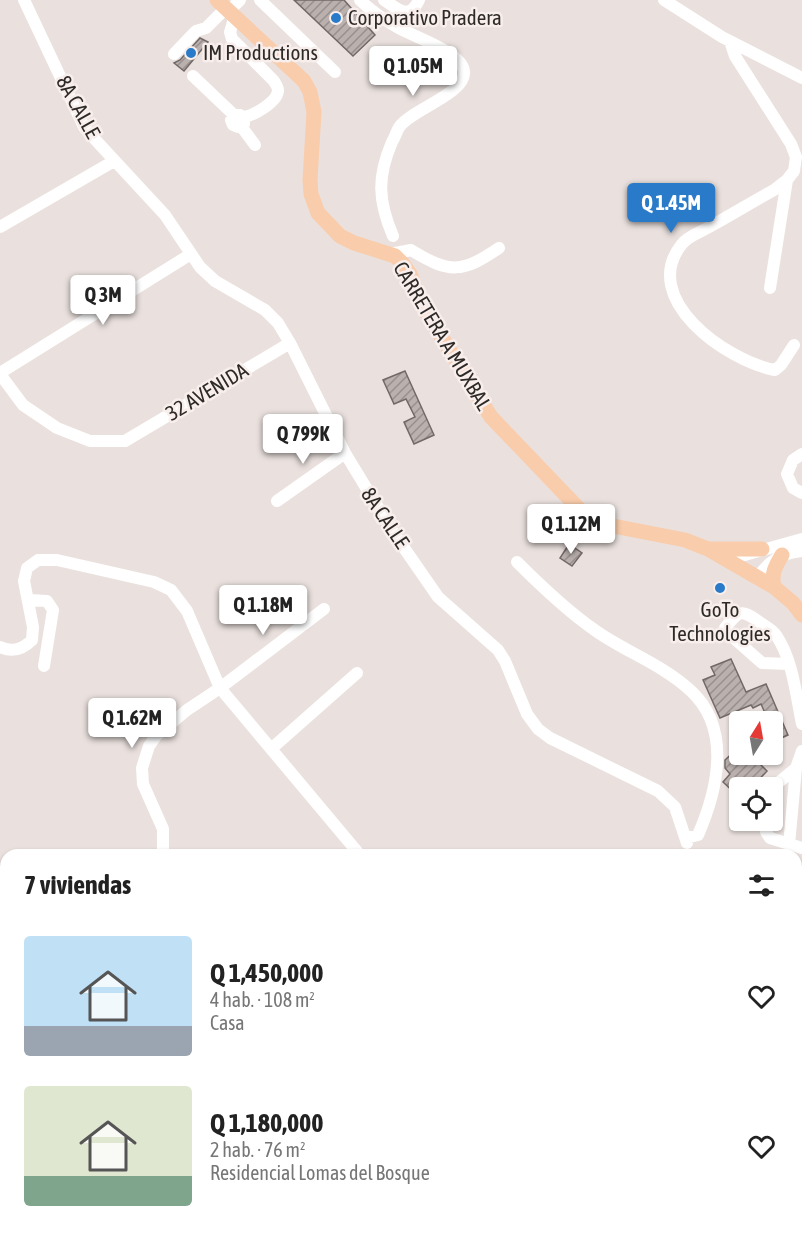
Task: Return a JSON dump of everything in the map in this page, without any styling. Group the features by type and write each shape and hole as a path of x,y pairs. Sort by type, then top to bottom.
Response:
{"main road":[{"name":"CARRETERA A MUXBAL","path":"229,7 304,81 310,92 314,112 310,180 311,194 318,213 340,237 390,254 403,264 410,274 423,307 490,417 580,510 608,525 685,540 708,549 774,587 793,603 802,615"},
{"path":"708,549 762,549"},
{"path":"774,587 773,570 782,555"}],"street":[{"name":"8A CALLE","path":"24,0 84,127 165,215 200,267 215,281 265,310 278,323 362,484 430,587 498,650 505,661 527,714 538,729 550,738 658,791 675,807 686,841 698,835 708,812 714,789 718,743 707,711 691,690 597,632 554,599 517,562"},
{"path":"260,0 335,72"},
{"path":"360,0 371,12 400,29 436,45 454,57 463,64 465,73 463,81 452,91 399,126 387,155 381,178 381,196 386,220 393,236"},
{"path":"384,0 403,12 409,12 416,7 419,0"},
{"path":"664,0 730,41 802,78"},
{"path":"174,54 196,30 206,28 229,7"},
{"path":"229,7 232,39 274,81 278,88 277,94 264,109 239,120"},
{"path":"730,41 735,56 791,144 796,157 794,171 774,190 684,241 673,257 669,281 675,297 708,338 738,357 760,367 774,370 782,365 795,345"},
{"path":"192,76 239,120 255,145"},
{"path":"0,228 114,161"},
{"path":"770,288 787,180"},
{"path":"390,254 411,250 435,264 463,268 478,263 499,248"},
{"path":"0,373 191,254"},
{"name":"32 AVENIDA","path":"0,373 23,405 57,428 90,441 125,441 290,343"},
{"path":"277,501 345,453"},
{"path":"802,454 793,460 787,474 793,488 802,493"},
{"path":"726,560 802,539"},
{"path":"757,578 768,564 782,555 802,551"},
{"path":"0,646 7,650 24,648 32,640 33,627 24,581 27,568 38,560 65,562 154,582 171,590 188,611 220,688 355,849"},
{"path":"28,600 47,601 53,610 44,666"},
{"path":"163,849 163,829 143,784 142,768 149,746 156,736 187,710 220,688 324,609"},
{"path":"789,664 762,663 726,632 725,628 741,612 747,613 775,633 789,664 802,724"},
{"path":"271,749 357,673"},
{"path":"766,831 770,838 796,846 796,768 802,751"},
{"path":"783,779 796,768"}],"building":[{"name":"Corporativo Pradera","path":"294,0 344,0 375,35 353,56"},
{"name":"IM Productions","path":"200,38 208,42 184,71 174,63 180,60"},
{"path":"405,371 434,435 414,444 404,422 415,417 406,399 394,404 383,380"},
{"path":"569,544 582,553 572,566 560,558"},
{"path":"731,659 746,692 766,684 778,711 764,711 761,704 753,708 751,705 737,711 729,711 729,714 720,718 703,680 715,675 711,667"},
{"path":"783,723 788,735 783,737"},
{"path":"729,756 729,765 761,765 767,771 761,777 729,777 729,788 723,782 730,774 725,768 725,760"}],"place":[{"name":"Corporativo Pradera","path":"336,18"},
{"name":"IM Productions","path":"191,53"},
{"name":"GoTo Technologies","path":"720,588"}]}
